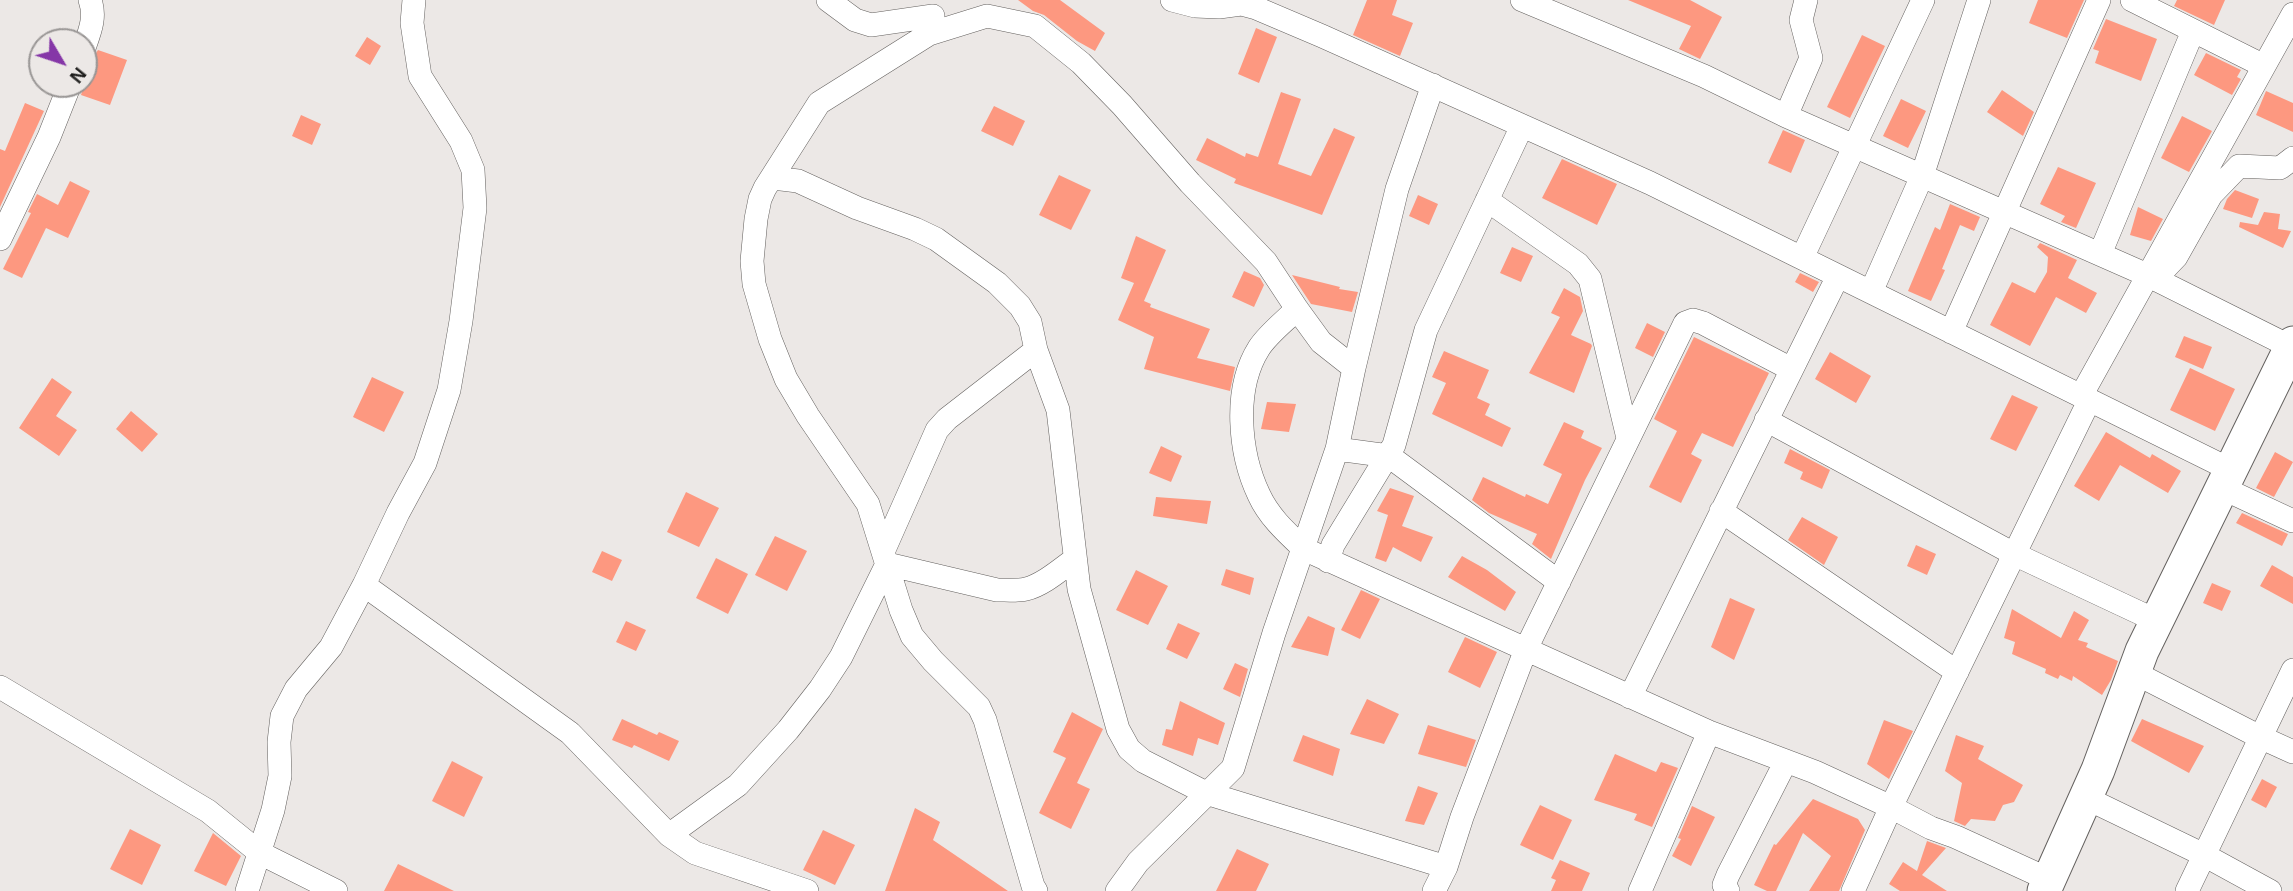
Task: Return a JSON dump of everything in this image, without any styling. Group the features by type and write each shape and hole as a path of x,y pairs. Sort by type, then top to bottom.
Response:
{"street":[{"path":"90,0 93,8 92,28"},
{"path":"247,891 273,810 280,776 279,742 282,716 296,689 331,647 425,463 444,407 461,321 475,208 473,170 461,141 420,76 412,23 414,0"},
{"path":"828,0 855,20 871,25 932,17 987,16 1035,26 1081,63 1122,105 1190,183 1266,262 1321,342 1354,368"},
{"path":"1172,0 1195,6 1241,4 1256,8 1650,183 2085,398 2225,478 2293,521"},
{"path":"1297,309 1259,347 1246,374 1241,406 1244,449 1259,495 1279,525 1304,549 1709,732 1786,761 1891,807 1931,828 1956,837 2047,885 2086,798 2157,621 2292,346 2151,277 1786,116 1704,76 1521,0"},
{"path":"1786,116 1811,58 1801,20 1806,0"},
{"path":"1802,258 1923,0"},
{"path":"1871,292 1922,176 1979,0"},
{"path":"1951,332 2099,0"},
{"path":"2132,0 2264,66"},
{"path":"1853,891 2014,554 2085,398 2293,14"},
{"path":"932,17 819,103 760,199 752,261 754,284 770,339 792,388 868,504 901,610 912,636 979,707 1036,891"},
{"path":"2100,254 2193,31"},
{"path":"1116,891 1138,862 1233,768 1273,633 1337,449 1397,189 1433,85"},
{"path":"0,239 64,98"},
{"path":"1328,561 1333,545 1394,445 1426,330 1522,126"},
{"path":"2151,277 2176,257 2211,195 2238,166 2280,167 2293,158"},
{"path":"773,178 798,181 936,239 997,283 1020,306 1030,322 1036,350 1058,410 1079,589 1118,729 1129,749 1143,761 1206,793 1446,867"},
{"path":"1487,200 1578,264 1590,279 1628,438"},
{"path":"1630,697 1838,275"},
{"path":"1434,891 1446,867 1462,817 1526,649 1685,323 1693,320 1703,323 1791,369"},
{"path":"669,835 738,785 788,730 820,689 841,657 937,430 947,419 1036,350"},
{"path":"1766,420 2014,554 2157,621"},
{"path":"1337,449 1389,456 1559,582"},
{"path":"1721,511 1957,672"},
{"path":"885,558 997,590 1014,590 1035,585 1075,559"},
{"path":"364,585 570,733 669,835 695,853 807,891"},
{"path":"2187,891 2293,670"},
{"path":"2134,673 2293,752"},
{"path":"0,687 208,811 260,853 336,891"},
{"path":"1640,891 1709,732"},
{"path":"1728,891 1724,885 1728,875 1786,761"},
{"path":"2086,798 2204,855 2270,891"}],"building":[{"path":"1018,0 1060,0 1105,33 1095,51"},
{"path":"1367,0 1397,0 1392,15 1413,23 1400,56 1353,35"},
{"path":"1628,0 1690,0 1722,17 1700,59 1679,49 1691,26"},
{"path":"2038,0 2084,0 2067,38 2029,23"},
{"path":"2177,0 2225,0 2214,25 2174,6"},
{"path":"2106,19 2157,39 2141,81 2095,63 2099,51 2093,49"},
{"path":"1256,28 1277,37 1259,83 1238,74"},
{"path":"1862,35 1885,46 1850,118 1827,107"},
{"path":"367,37 381,46 370,65 355,56"},
{"path":"98,50 127,60 110,105 90,98 98,98"},
{"path":"2206,53 2241,70 2237,77 2241,79 2232,95 2194,75"},
{"path":"2002,90 2034,112 2023,136 1987,112"},
{"path":"2266,91 2293,103 2293,132 2256,115"},
{"path":"1281,92 1301,99 1278,164 1311,176 1334,128 1355,137 1322,215 1234,183 1236,179 1196,160 1207,138 1245,157 1246,153 1258,157"},
{"path":"1901,99 1926,111 1908,148 1883,136"},
{"path":"25,103 44,111 0,207 0,149 5,151"},
{"path":"994,106 1025,121 1013,146 981,131"},
{"path":"301,115 321,124 312,145 292,136"},
{"path":"2182,116 2212,131 2189,172 2161,158"},
{"path":"1783,130 1805,140 1791,173 1768,163"},
{"path":"1562,159 1617,184 1597,225 1542,198"},
{"path":"2058,167 2096,183 2076,228 2061,222 2065,216 2040,204"},
{"path":"1059,175 1091,190 1071,230 1039,215"},
{"path":"70,181 90,191 68,238 46,228 22,278 3,269 31,213 28,212 37,194 58,205"},
{"path":"2235,190 2259,199 2252,218 2223,209"},
{"path":"1418,195 1438,204 1429,225 1409,216"},
{"path":"1950,204 1980,217 1974,231 1960,225 1931,301 1908,291 1935,227 1940,230"},
{"path":"2138,207 2163,219 2151,241 2130,235"},
{"path":"2264,212 2280,214 2278,229 2291,231 2283,248 2239,227 2240,222 2258,225"},
{"path":"1136,236 1166,250 1144,301 1151,304 1150,307 1210,329 1197,358 1235,367 1230,391 1144,369 1154,337 1118,320 1134,283 1121,278"},
{"path":"2040,243 2077,260 2068,278 2097,293 2086,313 2056,297 2030,346 1990,325 2012,282 2035,293 2047,272 2048,257 2037,247"},
{"path":"1512,247 1533,256 1521,282 1500,273"},
{"path":"1244,271 1260,278 1264,285 1254,307 1232,297"},
{"path":"1800,273 1819,282 1813,292 1795,282"},
{"path":"1292,275 1358,292 1352,312 1311,304"},
{"path":"1564,288 1580,297 1583,311 1571,335 1592,346 1574,393 1529,373 1560,317 1551,313"},
{"path":"1647,323 1665,332 1653,357 1635,348"},
{"path":"2184,336 2212,347 2203,369 2175,357"},
{"path":"1694,337 1769,373 1733,447 1702,433 1691,454 1702,460 1681,503 1649,487 1677,431 1654,419"},
{"path":"1444,351 1489,370 1477,398 1490,404 1485,415 1511,428 1502,447 1432,414 1446,383 1432,377"},
{"path":"1830,352 1871,376 1856,403 1815,379"},
{"path":"2190,368 2235,389 2215,431 2170,410"},
{"path":"372,377 404,392 384,432 353,417"},
{"path":"52,378 72,392 56,416 77,430 59,456 19,428"},
{"path":"2012,395 2038,407 2016,451 1990,439"},
{"path":"1267,402 1296,404 1289,432 1261,429"},
{"path":"131,411 158,434 142,452 116,429"},
{"path":"1564,422 1584,431 1581,438 1602,448 1551,559 1532,544 1537,534 1489,513 1472,500 1483,477 1525,497 1526,494 1548,504 1562,474 1543,465"},
{"path":"2106,432 2150,458 2152,454 2181,471 2168,493 2120,465 2099,501 2074,486"},
{"path":"1161,446 1182,456 1171,482 1149,473"},
{"path":"1790,449 1830,470 1822,489 1800,479 1803,472 1784,463"},
{"path":"2275,452 2293,462 2274,497 2256,488"},
{"path":"1390,488 1414,496 1402,526 1433,537 1421,562 1393,547 1386,562 1375,558 1388,515 1377,511"},
{"path":"686,492 719,508 699,547 667,532"},
{"path":"1156,497 1211,501 1207,524 1153,516"},
{"path":"2242,513 2288,534 2282,546 2236,523"},
{"path":"1802,517 1838,537 1824,565 1788,540"},
{"path":"775,536 807,551 787,591 755,575"},
{"path":"1916,545 1936,554 1927,575 1907,566"},
{"path":"602,551 622,560 612,581 592,572"},
{"path":"1462,556 1487,570 1516,592 1505,611 1448,577"},
{"path":"716,558 748,574 728,614 696,598"},
{"path":"2272,565 2293,577 2293,604 2260,586"},
{"path":"1226,569 1254,578 1250,595 1221,585"},
{"path":"1136,570 1168,586 1148,625 1116,610"},
{"path":"2212,583 2231,591 2222,611 2203,603"},
{"path":"1361,590 1380,599 1360,639 1341,630"},
{"path":"1730,598 1755,609 1734,660 1711,647"},
{"path":"2012,609 2061,638 2074,611 2089,620 2078,640 2088,643 2086,647 2118,661 2102,695 2073,676 2072,681 2060,675 2058,679 2045,673 2046,669 2012,654 2015,642 2004,638"},
{"path":"1308,616 1335,628 1328,656 1291,647"},
{"path":"626,621 646,630 636,651 616,642"},
{"path":"1178,623 1200,633 1187,659 1166,649"},
{"path":"1465,637 1497,652 1480,688 1448,672"},
{"path":"1235,663 1248,669 1240,697 1223,689"},
{"path":"1367,699 1399,714 1384,744 1350,734"},
{"path":"1180,701 1225,723 1218,745 1198,738 1193,756 1162,745 1166,729 1172,730"},
{"path":"1072,712 1103,729 1077,783 1090,789 1071,829 1039,813 1066,758 1053,752"},
{"path":"622,719 657,735 659,732 679,741 669,761 634,745 632,748 612,740"},
{"path":"2142,719 2204,746 2189,773 2131,741"},
{"path":"1884,720 1913,731 1889,779 1867,764"},
{"path":"1428,725 1476,740 1466,767 1418,754"},
{"path":"1303,735 1340,749 1333,776 1293,761"},
{"path":"1956,735 1984,746 1978,759 2023,785 2014,802 2003,805 1995,821 1971,819 1965,826 1954,821 1962,783 1945,771"},
{"path":"1615,754 1656,772 1661,762 1678,768 1652,827 1634,820 1637,814 1594,800"},
{"path":"452,761 483,777 464,817 432,801"},
{"path":"2262,779 2277,787 2266,808 2251,800"},
{"path":"1418,786 1438,793 1424,825 1405,821"},
{"path":"1813,799 1858,819 1865,830 1839,891 1809,891 1831,856 1803,833 1776,891 1767,891 1754,885 1774,844 1776,845"},
{"path":"1540,805 1572,820 1553,860 1520,845"},
{"path":"1692,806 1715,817 1691,866 1672,856"},
{"path":"915,808 940,822 933,840 1008,891 885,891"},
{"path":"130,829 161,845 142,885 110,869"},
{"path":"823,830 855,845 835,885 803,870"},
{"path":"213,833 241,856 226,886 194,871"},
{"path":"1927,841 1946,848 1922,875 1947,891 1900,891 1889,884 1903,862 1917,871"},
{"path":"1237,849 1269,864 1256,891 1216,891"},
{"path":"1560,860 1590,873 1582,891 1551,891 1556,880 1551,878"},
{"path":"398,864 454,891 384,891"}]}
